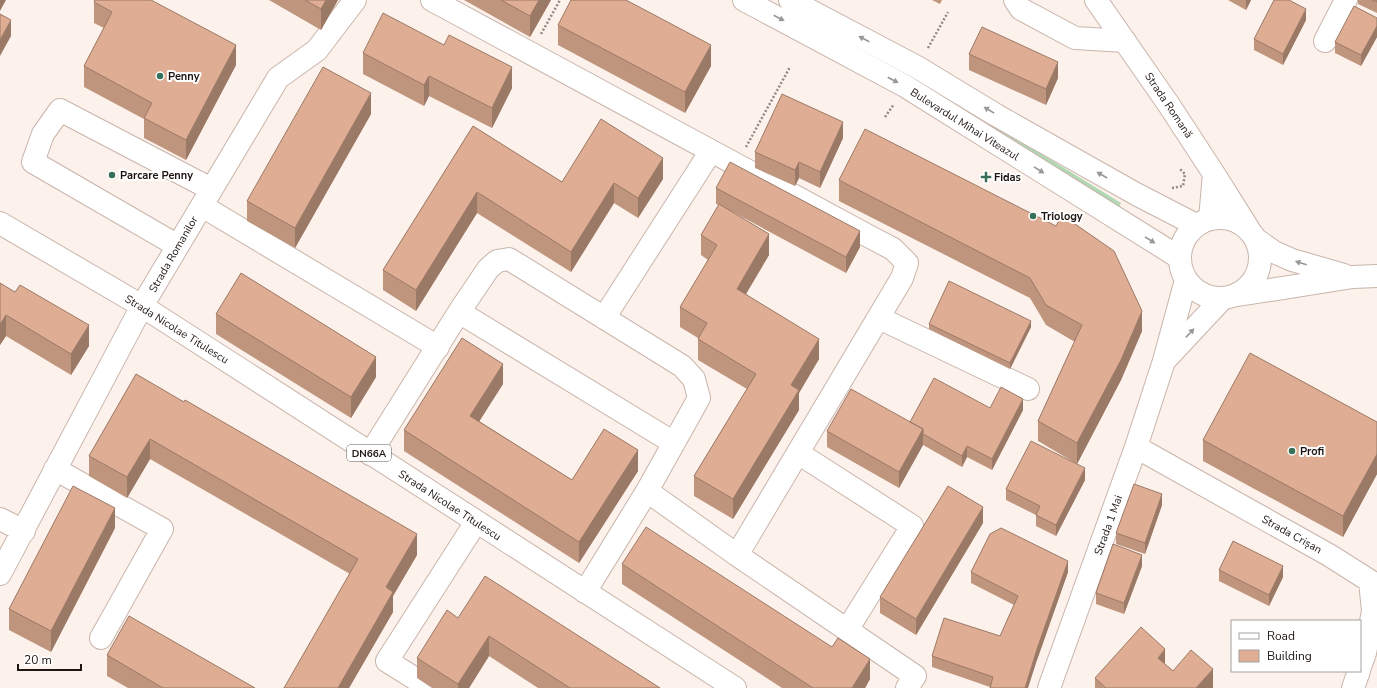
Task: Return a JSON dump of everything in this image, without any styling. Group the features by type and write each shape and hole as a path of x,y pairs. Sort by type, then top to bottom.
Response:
{"street":[{"name":"Strada Romanilor","path":"0,574 142,306 278,78 317,50 355,0"},
{"path":"432,0 893,249 907,262 902,278 879,318 738,555"},
{"name":"Bulevardul Mihai Viteazul","path":"744,0 905,86 1180,258"},
{"name":"Bulevardul Mihai Viteazul","path":"790,0 917,67 1136,194 1203,222"},
{"path":"1016,0 1021,9 1075,38 1125,41"},
{"name":"Strada Romană","path":"1096,0 1214,174 1252,234"},
{"path":"1325,41 1346,0"},
{"path":"178,246 33,162 43,134 60,110 206,197 438,347"},
{"path":"604,318 711,151"},
{"path":"1203,222 1214,174"},
{"path":"1352,277 1292,260 1274,252 1237,221 1223,217 1203,222 1187,234 1182,246 1180,258 1181,269 1186,280 1196,290 1208,297 1230,297 1352,277 1377,276"},
{"name":"Strada Nicolae Titulescu","path":"0,223 142,306 735,688"},
{"path":"1230,297 1249,287 1257,277 1261,252 1252,234"},
{"path":"370,454 459,312 488,269 497,261 509,259 682,366 694,379 699,398 647,491 585,592"},
{"name":"Strada 1 Mai","path":"1049,688 1136,447 1164,362 1186,280"},
{"name":"Strada 1 Mai","path":"1164,362 1230,297"},
{"path":"459,312 674,443"},
{"path":"879,318 1028,389"},
{"name":"Strada Crișan","path":"1136,447 1329,555 1370,581 1373,611 1365,653 1361,664"},
{"path":"798,453 912,526 847,630"},
{"path":"55,469 162,529 101,638"},
{"path":"647,491 915,676 907,688"},
{"path":"0,519 24,531"},
{"path":"430,688 387,661 476,522"},
{"path":"1353,688 1359,672"}],"path":[{"path":"530,53 560,0"},
{"path":"927,49 948,12"},
{"path":"736,165 790,67"}],"green space":[{"path":"930,85 1121,203 1119,208 927,90"}],"building":[{"name":"Penny","path":"95,0 151,0 236,45 186,140 144,118 152,103 84,66 112,12 94,2"},
{"path":"305,0 326,0 321,9"},
{"path":"501,0 539,0 530,16"},
{"path":"571,0 626,0 711,45 685,92 558,25"},
{"path":"1274,0 1289,0 1306,9 1283,54 1254,39"},
{"path":"1354,6 1377,18 1377,26 1361,55 1335,42"},
{"path":"383,13 444,45 449,35 512,67 492,108 429,76 424,85 363,53"},
{"path":"0,14 11,20 0,40"},
{"path":"982,27 1058,62 1046,89 969,54"},
{"path":"323,67 371,93 295,228 247,201"},
{"path":"782,94 843,122 820,172 799,162 795,170 755,152"},
{"path":"601,119 663,158 638,198 614,183 571,252 477,192 416,290 383,270 473,126 562,182"},
{"path":"865,129 1056,226 1062,215 1114,251 1142,311 1121,360 1077,443 1038,421 1082,325 1046,305 1030,278 839,180"},
{"path":"730,162 860,231 846,257 716,188"},
{"path":"719,204 769,234 737,289 819,339 791,385 799,390 733,499 694,476 756,374 698,339 707,323 680,307 717,245 701,235"},
{"path":"241,273 376,357 351,397 216,314"},
{"path":"949,281 1031,321 1010,363 929,324"},
{"path":"0,283 15,292 20,285 89,325 71,354 6,315 0,325"},
{"path":"462,338 503,364 470,416 572,480 604,429 638,450 579,542 404,430"},
{"name":"Profi","path":"1250,353 1377,422 1377,454 1343,516 1203,440"},
{"path":"136,374 184,402 185,400 417,534 386,587 393,592 338,688 284,688 358,559 150,439 127,477 89,456"},
{"path":"934,378 990,408 1001,387 1023,399 992,459 967,446 962,456 923,434 923,429 910,422"},
{"path":"851,389 923,429 899,472 827,431"},
{"path":"1031,441 1085,468 1056,525 1036,515 1040,506 1006,489"},
{"path":"1134,484 1162,494 1145,543 1116,533"},
{"path":"73,486 115,508 51,631 9,609"},
{"path":"948,486 983,507 916,619 880,597"},
{"path":"646,527 832,647 838,638 870,659 852,688 813,688 622,564"},
{"path":"1001,528 1068,561 1025,688 990,688 993,677 932,656 944,618 1000,636 1018,596 971,572 990,534"},
{"path":"1233,541 1283,566 1269,595 1219,570"},
{"path":"1113,544 1142,555 1124,603 1096,593"},
{"path":"485,576 660,688 570,688 489,636 458,684 417,658 447,610 458,618"},
{"path":"129,616 255,688 163,688 107,655"},
{"path":"1141,627 1165,649 1158,658 1173,671 1191,650 1213,669 1196,688 1106,688 1095,678"}],"place":[{"name":"Penny","path":"160,76"},
{"name":"Parcare Penny","path":"112,175"},
{"name":"Fidas","path":"986,177"},
{"name":"Triology","path":"1033,216"},
{"name":"Profi","path":"1292,451"}]}
